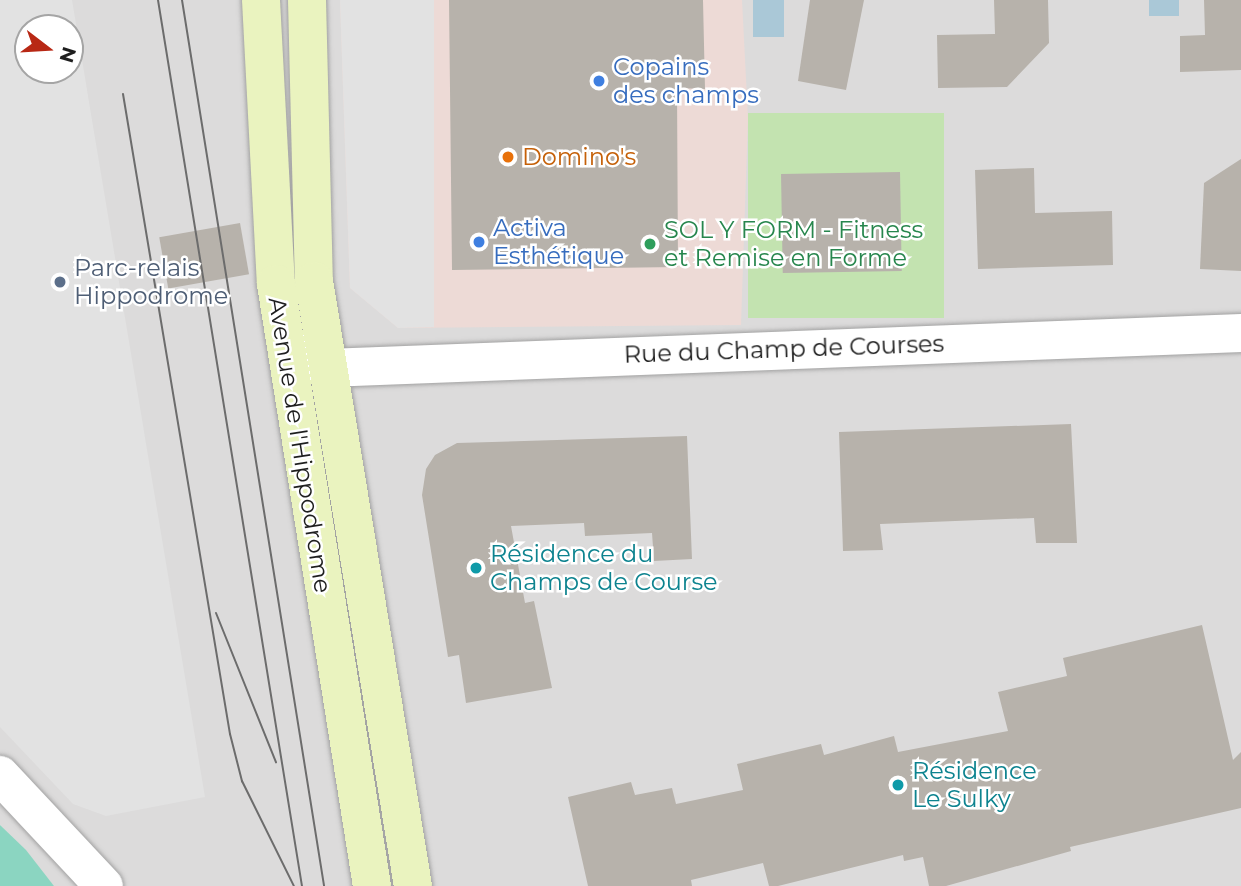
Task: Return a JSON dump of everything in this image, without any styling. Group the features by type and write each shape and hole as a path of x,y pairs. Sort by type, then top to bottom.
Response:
{"street":[{"name":"Avenue de l'Hippodrome","path":"261,0 271,220 295,422 372,886"},
{"name":"Avenue de l'Hippodrome","path":"307,0 314,281 412,886"},
{"path":"271,220 306,355 327,368 313,382 295,422"},
{"name":"Rue du Champ de Courses","path":"327,368 1241,333"},
{"path":"0,775 104,886"}],"shaded area":[{"path":"0,0 1241,0 1241,886 54,886 0,825"},
{"name":"Parc-relais Hippodrome","path":"0,0 72,0 74,14 14,14 14,84 84,84 84,72 205,797 106,816 73,804 0,727"},
{"path":"340,0 742,0 748,118 741,325 398,328 350,288"},
{"path":"340,0 434,0 434,327 398,328 350,288"}],"green space":[{"path":"748,113 944,113 944,318 748,318"},
{"path":"0,825 26,850 54,886 0,886"}],"water":[{"path":"753,0 784,0 784,37 753,37"},
{"path":"1149,0 1179,0 1179,16 1149,16"}],"building":[{"path":"449,0 703,0 705,89 677,88 678,267 452,270"},
{"path":"810,0 864,0 846,90 798,81"},
{"path":"994,0 1048,0 1049,43 1007,87 938,88 937,35 995,34"},
{"path":"1204,0 1241,0 1241,70 1180,72 1180,36 1205,35"},
{"path":"1241,159 1241,271 1200,269 1204,183"},
{"path":"1034,168 1035,213 1112,211 1113,265 978,269 975,170"},
{"path":"900,172 902,271 783,273 781,174"},
{"path":"240,223 249,274 168,288 159,237"},
{"path":"1071,424 1077,543 1036,543 1034,518 880,524 883,550 843,551 839,432"},
{"name":"Résidence du Champs de Course","path":"687,436 692,559 654,561 652,533 585,536 584,523 511,526 525,603 534,601 552,688 466,703 459,655 448,657 422,495 426,469 435,455 457,443"},
{"path":"1202,625 1233,760 1241,752 1241,808 1070,847 1071,851 946,886 929,886 923,857 904,861 903,855 778,886 769,886 763,863 691,880 692,886 588,886 568,797 631,782 635,795 672,788 676,804 743,790 737,764 821,744 824,755 894,736 898,752 1008,731 998,692 1067,676 1063,658"}],"tram line":[{"path":"158,0 302,886"},
{"path":"182,0 324,886"},
{"path":"123,94 230,734 242,781 294,886"},
{"path":"216,613 276,762"}],"place":[{"name":"Copains des champs","path":"599,81"},
{"name":"Domino's","path":"508,157"},
{"name":"Activa Esthétique","path":"479,242"},
{"name":"SOL Y FORM - Fitness et Remise en Forme","path":"650,244"},
{"name":"Parc-relais Hippodrome","path":"60,282"},
{"name":"Résidence du Champs de Course","path":"476,568"},
{"name":"Résidence Le Sulky","path":"898,785"}]}
